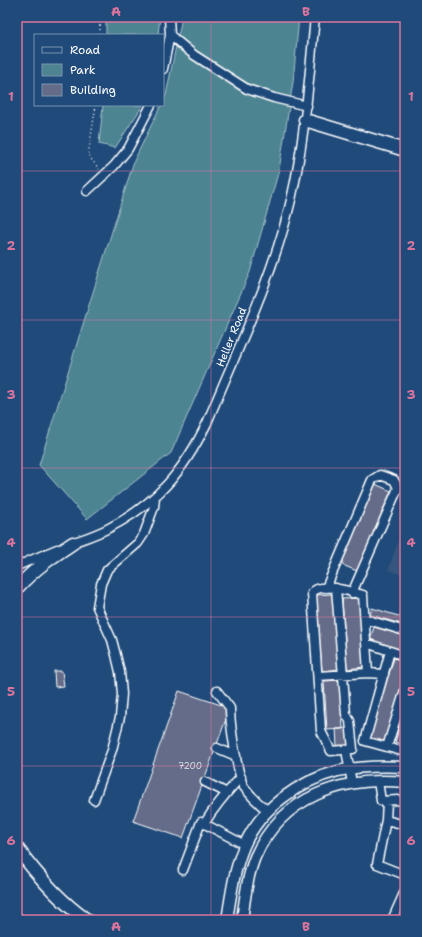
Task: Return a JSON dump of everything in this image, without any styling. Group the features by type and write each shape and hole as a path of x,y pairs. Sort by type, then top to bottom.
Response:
{"highway":[{"path":"306,120 399,148"},
{"path":"17,588 44,562 73,543"},
{"path":"17,848 33,870 58,897 87,920"}],"main road":[{"path":"227,920 235,875 245,845 255,826 268,811 303,785 326,775 350,769 378,766 405,768"},
{"path":"242,920 250,875 255,858 264,841 287,813 310,798 332,788 352,783 378,781 405,782"}],"street":[{"path":"164,64 170,34 169,17"},
{"name":"Heller Road","path":"17,566 107,529 134,514 169,483 185,463 198,442 262,289 282,233 291,200 306,120 315,17"},
{"path":"170,34 194,55 247,89 274,98 307,106"},
{"path":"87,191 114,166 128,149 150,106"},
{"path":"326,588 372,480 380,475 394,480 398,488 352,592"},
{"path":"94,800 112,750 120,717 122,694 120,672 112,640 97,607 100,584 107,570 138,543 144,534 154,507 155,497"},
{"path":"336,588 346,714 350,721 353,749 331,751 321,730 312,593 317,588 336,588 363,596 368,672"},
{"path":"364,619 405,631"},
{"path":"366,644 405,656"},
{"path":"390,651 365,741 405,752"},
{"path":"318,676 368,672 384,674"},
{"path":"387,747 405,690"},
{"path":"217,691 230,708 230,719 236,756 243,785 249,799 268,811"},
{"path":"218,748 236,756"},
{"path":"346,750 352,783"},
{"path":"204,824 226,793 241,777"},
{"path":"378,781 381,801 398,800 405,802"},
{"path":"205,782 226,793"},
{"path":"387,801 386,820 377,864 405,875"},
{"path":"386,820 405,825"},
{"path":"183,870 201,822 245,845"},
{"path":"392,920 405,891"}],"path":[{"path":"100,17 100,34"},
{"path":"96,106 88,155 103,176"}],"shaded area":[{"path":"405,521 405,576 388,570"}],"green space":[{"path":"114,17 160,17 158,34 106,34 106,21"},
{"path":"182,17 299,17 293,82 279,170 250,272 171,453 87,519 39,465 134,161 161,106 164,106"},
{"path":"103,106 142,106 115,148 99,144"}],"building":[{"path":"375,484 391,491 357,571 340,564"},
{"path":"332,594 339,669 322,671 316,595"},
{"path":"359,598 364,667 347,669 342,599"},
{"path":"372,608 405,618 405,625 370,615"},
{"path":"374,627 405,636 405,651 370,640"},
{"path":"394,658 405,662 405,675 384,743 369,738"},
{"path":"54,671 62,671 64,686 55,687"},
{"path":"340,680 343,729 327,730 324,681"},
{"path":"179,691 230,708 183,838 133,821"},
{"path":"405,709 405,745 395,742"},
{"path":"347,728 348,745 337,746 336,729"}]}
